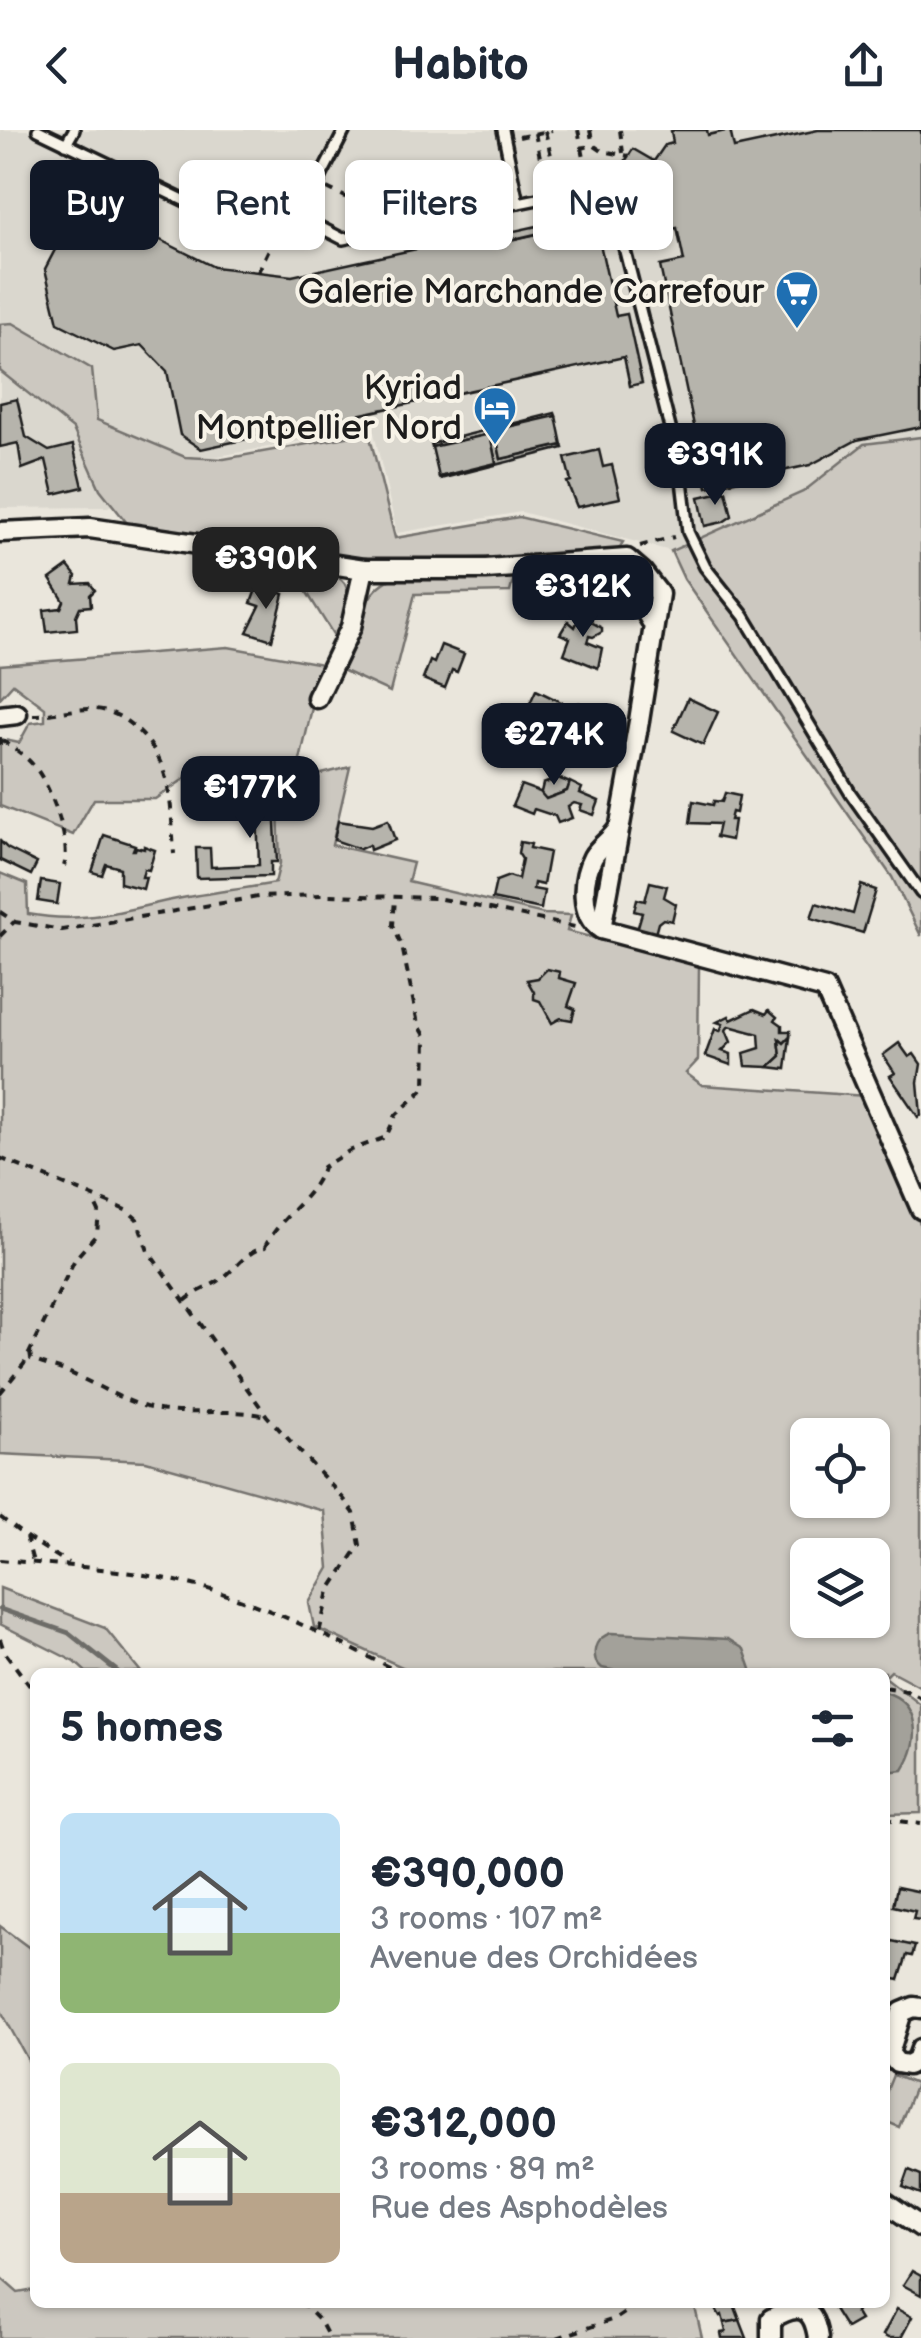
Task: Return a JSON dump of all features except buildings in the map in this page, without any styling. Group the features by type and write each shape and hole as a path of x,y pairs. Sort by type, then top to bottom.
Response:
{"street":[{"path":"0,532 90,528 364,569 554,566 622,558 633,564 658,594 601,930 825,989 921,1209"},
{"path":"554,566 602,573 648,614 653,624"},
{"path":"317,698 351,628 364,569"},
{"path":"890,2050 902,2012 914,2006 921,2008"},
{"path":"890,2054 897,2063 908,2065 917,2060 921,2050"},
{"path":"890,2205 921,2227"},
{"path":"771,2338 771,2319 789,2308"},
{"path":"802,2308 817,2329 818,2338"}],"lane":[{"path":"38,130 179,198"},
{"path":"66,144 74,130"},
{"path":"325,168 344,130"},
{"path":"503,130 518,203"},
{"path":"325,230 342,239 596,187 612,200 680,472 688,532 705,568 744,616 850,794 921,893"}],"path":[{"path":"578,130 584,160"},
{"path":"590,130 593,145 602,151 626,155 620,130"},
{"path":"519,136 549,131 553,160"},
{"path":"535,133 541,160"},
{"path":"582,148 593,145"},
{"path":"622,558 633,548 661,543 688,532"},
{"path":"8,715 99,709 139,731 163,763 174,854"},
{"path":"0,751 1,738"},
{"path":"1,738 42,776 66,843 64,866"},
{"path":"0,912 15,922 62,930 258,896 437,898 601,930"},
{"path":"185,1301 194,1292 220,1280 251,1252 266,1247 274,1228 296,1208 323,1167 349,1151 386,1138 396,1116 425,1088 426,1037 418,1024 394,925 394,897"},
{"path":"0,936 15,922"},
{"path":"0,1158 128,1211 136,1219 148,1251 268,1416 354,1513 360,1545 329,1591 319,1633"},
{"path":"0,1393 30,1352 75,1260 98,1234 99,1212 93,1199"},
{"path":"30,1352 37,1363 110,1390 142,1408 200,1413 218,1409 268,1416"},
{"path":"0,1517 72,1566"},
{"path":"26,1536 33,1562"},
{"path":"0,1560 184,1582 240,1599 392,1668"},
{"path":"0,1639 4,1651 30,1686"},
{"path":"890,1688 921,1698"},
{"path":"890,1820 921,1824"},
{"path":"307,2308 329,2338"},
{"path":"558,2338 617,2318 632,2308"}],"shaded area":[{"path":"0,130 921,130 921,437 864,444 803,492 671,551 521,512 397,533 373,428 202,459 108,507 0,508"},
{"path":"13,323 92,369 97,420 185,457 224,459 369,433 395,538 519,517 623,542 616,554 378,561 323,556 127,523 100,489 73,429 0,371 0,324"},
{"path":"921,437 921,936 892,877 684,579 671,551 803,492 864,444"},
{"path":"291,567 327,573 345,583 347,604 336,639"},
{"path":"514,577 510,592 415,594 390,692 342,670 365,606 380,585 391,579"},
{"path":"228,647 322,664 296,778 280,777 278,781 211,772 190,775 155,799 94,799 73,835 0,806 0,739 19,743 30,723 45,721 45,708 13,684 0,698 0,665"},
{"path":"350,767 332,845 413,863 408,882 544,914 571,915 567,931 699,965 698,1060 686,1073 702,1085 866,1096 921,1226 921,1687 890,1672 890,1668 404,1668 314,1627 309,1603 329,1568 324,1511 146,1461 0,1454 0,873 27,884 28,914 69,918 275,883 280,863 278,808 288,803 289,782"},
{"path":"0,1588 105,1628 138,1668 82,1668 0,1624"},
{"path":"611,1633 728,1639 744,1649 751,1668 602,1668 596,1662 595,1648"},
{"path":"890,1681 921,1705 921,1813 890,1814"},
{"path":"890,1694 906,1705 914,1724 913,1747 903,1770 890,1771"},
{"path":"0,1926 30,1948 30,2064 0,2009"},
{"path":"893,2075 916,2084 899,2127 890,2123"},
{"path":"0,2277 18,2293 30,2291 30,2308 695,2308 702,2338 0,2338"}],"waterway":[{"path":"0,1609 69,1633 113,1668"}],"place":[{"name":"Galerie Marchande Carrefour","path":"797,330"},
{"name":"Kyriad Montpellier Nord","path":"495,446"}]}
